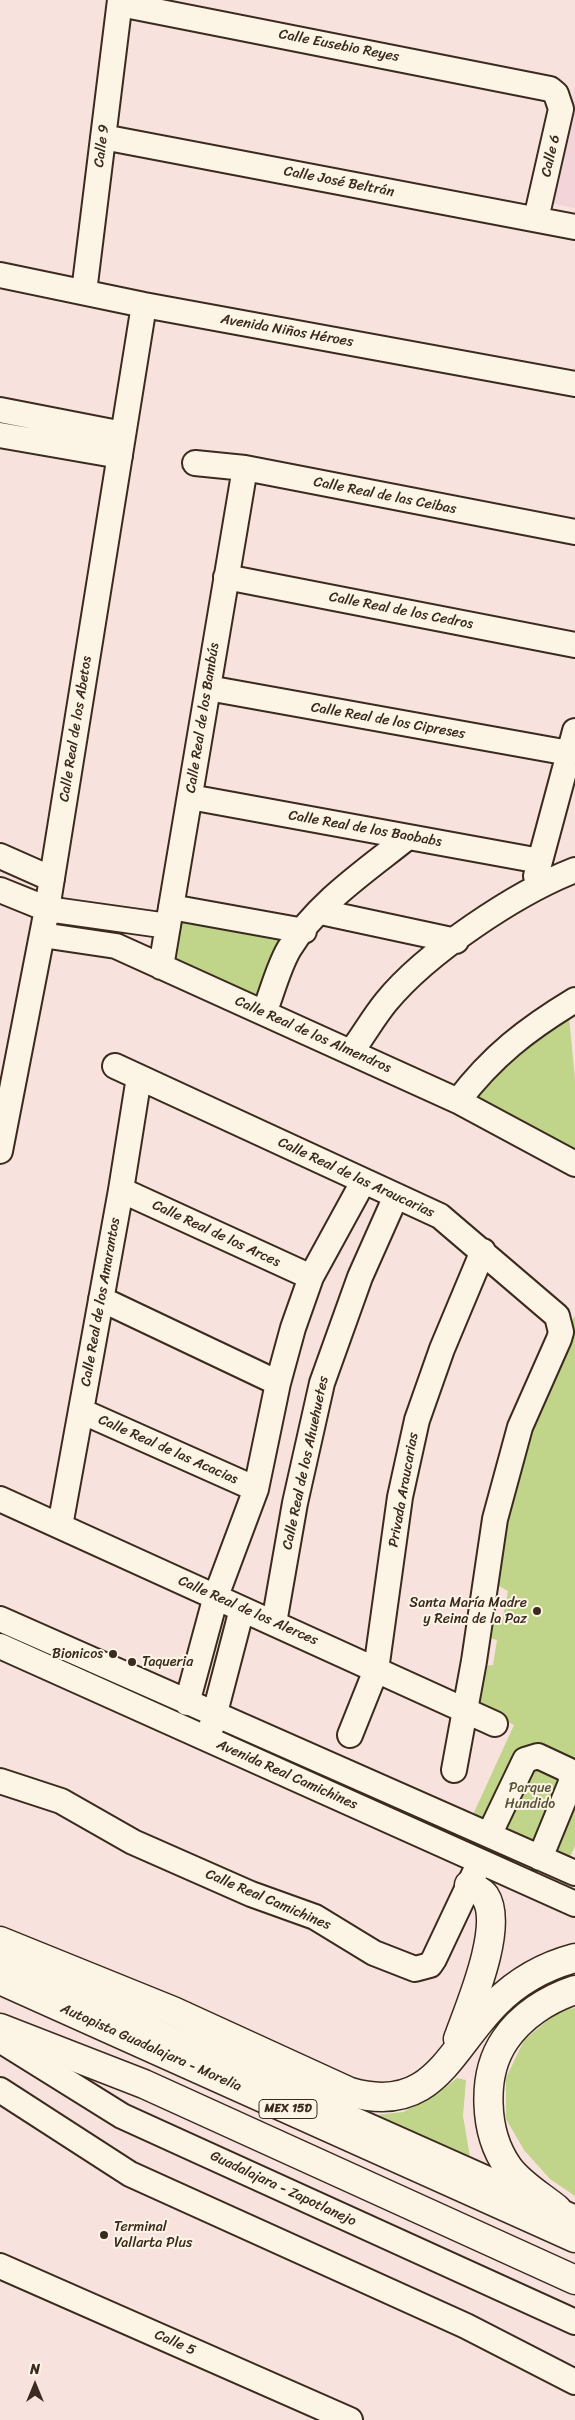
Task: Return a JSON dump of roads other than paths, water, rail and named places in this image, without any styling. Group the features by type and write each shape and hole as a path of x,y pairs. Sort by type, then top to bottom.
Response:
{"main road":[{"path":"449,2061 481,1977 488,1946 488,1903 481,1892 474,1874"},
{"path":"0,1941 173,2012 350,2092 365,2097 384,2098 406,2093 436,2078 495,2005 512,1988 552,1965 575,1958"},
{"name":"Autopista Guadalajara - Morelia","path":"0,1980 575,2238"},
{"path":"566,2214 508,2167 494,2136 489,2114 489,2097 496,2060 504,2040 531,2014 552,1999 575,1990"},
{"name":"MEX 15D","path":"0,2028 144,2084 575,2280"}],"street":[{"name":"Calle Eusebio Reyes","path":"120,2 543,86 556,94"},
{"name":"Calle 9","path":"84,292 120,2"},
{"name":"Calle 6","path":"536,219 561,109 556,94"},
{"name":"Calle José Beltrán","path":"103,137 575,226"},
{"name":"Avenida Niños Héroes","path":"0,275 144,305 575,384"},
{"name":"Calle Real de los Abetos","path":"0,1151 47,909 144,305"},
{"path":"1,416 121,445"},
{"path":"0,435 121,445"},
{"name":"Calle Real de las Ceibas","path":"195,462 244,468 575,532"},
{"name":"Calle Real de los Bambús","path":"161,967 244,468"},
{"name":"Calle Real de los Cedros","path":"226,577 575,645"},
{"name":"Calle Real de los Cipreses","path":"208,688 572,742"},
{"path":"532,890 572,742"},
{"name":"Calle Real de los Baobabs","path":"190,797 540,861"},
{"path":"264,1013 289,950 304,931 341,891 408,837"},
{"path":"0,856 52,879"},
{"path":"351,1052 386,1002 422,967 456,941 532,890 575,870"},
{"path":"0,890 47,909 169,916 304,931"},
{"path":"321,912 456,941"},
{"name":"Calle Real de los Almendros","path":"42,935 116,946 458,1101 575,1164"},
{"path":"458,1101 479,1072 504,1049 536,1024 575,1000"},
{"name":"Calle Real de las Araucarias","path":"115,1066 440,1216 557,1316 561,1332 520,1427 499,1504 454,1770"},
{"name":"Calle Real de los Amarantos","path":"60,1526 121,1190 139,1077"},
{"path":"187,1703 216,1596 256,1489 278,1383 293,1328 311,1277 363,1182"},
{"name":"Calle Real de los Arces","path":"121,1190 311,1277"},
{"name":"Calle Real de los Ahuehuetes","path":"274,1623 295,1503 322,1383 360,1277 396,1196"},
{"name":"Privada Araucarias","path":"350,1735 376,1670 400,1497 417,1420 442,1349 483,1251"},
{"path":"101,1299 278,1383"},
{"name":"Calle Real de las Acacias","path":"81,1411 256,1489"},
{"name":"Calle Real de los Alerces","path":"0,1499 495,1724"},
{"path":"209,1740 242,1609"},
{"name":"Avenida Real Camichines","path":"0,1619 575,1873"},
{"name":"Avenida Real Camichines","path":"0,1646 209,1740 474,1874 575,1904"},
{"path":"489,1835 525,1760 538,1756 568,1770 572,1780 540,1858"},
{"name":"Calle Real Camichines","path":"0,1781 70,1806 133,1842 251,1894 315,1917 374,1953 416,1969 430,1965 474,1874"},
{"path":"0,1962 566,2214"},
{"name":"Guadalajara - Zapotlanejo","path":"0,2040 122,2116 575,2322"},
{"path":"0,2090 130,2174 466,2326 575,2382"},
{"name":"Calle 5","path":"0,2266 350,2420"}],"place":[{"name":"Santa María Madre y Reina de la Paz","path":"537,1611"},
{"name":"Bionicos","path":"113,1654"},
{"name":"Taqueria","path":"132,1662"},
{"name":"Terminal Vallarta Plus","path":"104,2235"}],"park label":[{"name":"Parque Hundido","path":"530,1796"}]}
